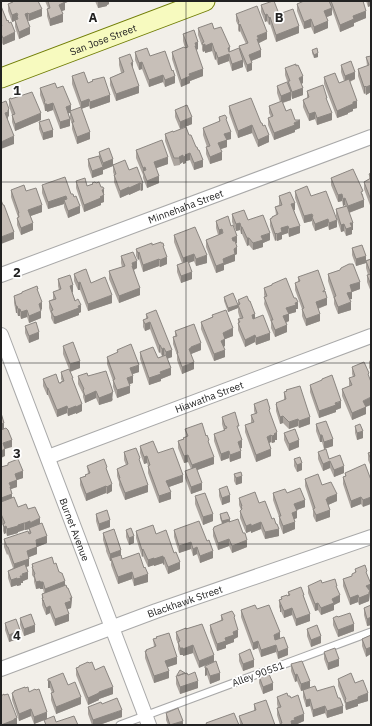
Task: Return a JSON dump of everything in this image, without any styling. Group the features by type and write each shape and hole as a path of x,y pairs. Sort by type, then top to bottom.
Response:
{"street":[{"name":"San Jose Street","path":"1,78 205,1"},
{"name":"Minnehaha Street","path":"1,275 371,137"},
{"name":"Burnet Avenue","path":"1,335 147,720"},
{"name":"Hiawatha Street","path":"48,457 371,336"},
{"name":"Blackhawk Street","path":"1,669 156,611 371,538"}],"lane":[{"name":"Alley 90551","path":"120,725 147,720 371,632"}],"building":[{"path":"13,1 38,1 42,9 25,14 30,27 19,32 15,20 18,19 18,15 17,13 12,15 8,4"},
{"path":"48,1 65,1 59,5 63,14 50,19 47,9 50,8"},
{"path":"274,1 279,14 293,9 299,26 276,35 270,17 269,18 267,14 265,15 261,5"},
{"path":"304,1 329,1 332,8 324,11 328,21 314,27 311,19 304,22 297,4"},
{"path":"331,1 363,1 366,11 353,16 354,19 340,25"},
{"path":"1,6 7,21 8,20 9,23 11,22 15,32 3,38 1,34"},
{"path":"257,6 267,32 257,36 261,50 249,55 252,63 247,65 239,46 248,43 240,24 239,25 238,23 236,14"},
{"path":"212,23 214,29 221,27 230,47 228,48 229,52 239,48 243,60 232,64 229,54 218,58 212,43 205,46 205,44 203,45 202,43 204,42 198,28"},
{"path":"194,30 198,42 195,43 195,46 203,69 189,74 190,76 181,80 172,52 188,47 183,34"},
{"path":"147,48 150,56 165,51 175,76 165,80 163,75 149,80 142,62 139,63 135,52"},
{"path":"317,48 318,53 314,55 312,50"},
{"path":"130,54 133,62 131,63 139,86 116,94 110,78 124,72 119,58"},
{"path":"371,56 371,85 364,87 358,69 369,65 366,57"},
{"path":"351,61 355,72 345,76 341,65"},
{"path":"296,64 296,66 298,65 303,76 299,78 303,88 292,92 285,68"},
{"path":"84,72 88,83 93,81 92,80 104,77 110,95 90,102 89,99 81,102 72,76"},
{"path":"335,73 339,83 349,79 357,101 337,111 324,77"},
{"path":"287,82 291,92 281,96 277,86"},
{"path":"55,83 57,88 63,86 71,105 66,107 70,119 60,122 53,103 47,105 45,104 40,88"},
{"path":"323,85 332,113 317,118 315,112 309,114 303,100 309,97 307,91"},
{"path":"32,92 41,113 15,124 12,115 15,114 9,99"},
{"path":"251,98 261,123 263,126 265,125 269,135 258,140 252,125 238,131 229,106"},
{"path":"6,101 9,109 8,112 5,113 14,136 1,142 1,103"},
{"path":"282,101 286,111 291,109 295,120 300,120 294,123 295,125 274,133 268,118 273,116 269,106"},
{"path":"187,105 192,117 180,122 175,110"},
{"path":"81,107 90,132 77,137 70,111"},
{"path":"225,115 231,132 224,134 227,140 218,143 222,152 210,157 206,147 210,146 203,128 220,121 219,117"},
{"path":"49,119 53,130 43,133 39,122"},
{"path":"186,127 203,160 194,163 190,153 185,155 186,156 183,157 183,155 179,157 180,158 174,158 165,134"},
{"path":"162,140 168,157 154,162 159,176 147,181 143,171 146,170 145,167 143,168 136,150"},
{"path":"109,148 113,159 103,163 99,152"},
{"path":"99,156 103,167 92,171 88,159"},
{"path":"125,160 129,170 137,167 143,183 120,191 114,175 116,174 113,165"},
{"path":"353,169 363,191 361,192 364,200 348,206 345,198 343,199 342,194 338,195 331,178"},
{"path":"65,177 71,194 73,194 74,197 76,196 80,206 68,211 64,200 67,199 66,196 48,202 42,185"},
{"path":"85,178 87,186 95,182 99,182 101,187 104,189 102,190 104,195 100,197 101,198 84,205 76,181"},
{"path":"371,178 371,200 364,182"},
{"path":"24,185 26,191 36,188 42,205 28,210 33,223 21,228 17,218 19,217 19,213 11,190"},
{"path":"307,186 311,196 326,191 337,220 329,223 328,219 315,224 312,214 304,216 295,191"},
{"path":"290,192 295,203 291,204 300,226 289,229 288,226 281,228 282,232 275,234 270,219 278,214 275,207 282,205 279,196"},
{"path":"1,200 14,232 1,237"},
{"path":"347,206 353,223 350,223 352,227 346,229 344,224 341,225 336,209"},
{"path":"244,210 248,220 263,215 270,233 261,236 263,240 253,243 249,238 247,238 240,223 236,224 232,214"},
{"path":"228,216 231,226 233,225 237,236 232,238 237,247 234,249 235,254 223,259 224,263 216,266 206,240 223,233 222,229 219,230 216,221"},
{"path":"195,227 207,255 196,259 194,254 183,258 174,235"},
{"path":"161,242 163,243 167,257 143,265 139,252 138,253 136,249 152,243 152,245"},
{"path":"362,245 366,256 356,259 352,248"},
{"path":"133,252 137,261 132,263 132,266 140,288 119,296 109,271 125,266 121,256"},
{"path":"371,259 371,274 366,261"},
{"path":"188,261 192,272 181,276 177,265"},
{"path":"349,264 353,264 360,282 350,285 352,292 347,293 351,302 338,307 334,297 336,296 328,274 340,270"},
{"path":"86,269 91,283 105,277 112,295 88,304 80,282 78,283 74,274"},
{"path":"318,270 325,290 323,292 325,291 327,298 316,302 320,314 306,319 302,309 304,308 295,283 300,281 298,277"},
{"path":"371,274 371,285 367,275"},
{"path":"70,275 73,285 70,286 75,301 78,299 81,305 78,306 79,308 54,317 49,301 56,299 53,292 61,289 58,279"},
{"path":"286,278 294,298 296,298 298,302 295,303 296,305 286,308 289,314 283,316 287,325 275,330 271,320 273,320 264,297 267,296 264,288"},
{"path":"37,286 42,302 39,304 41,311 29,316 27,310 21,312 20,309 18,309 14,296"},
{"path":"233,293 238,305 228,308 224,297"},
{"path":"247,296 255,314 252,315 253,319 263,315 270,333 256,338 255,335 245,340 238,323 240,322 238,319 243,318 238,305 240,304 238,300"},
{"path":"156,310 172,350 166,352 164,348 162,349 159,345 150,322 145,324 143,320 148,318 146,314"},
{"path":"226,310 233,328 223,333 225,339 221,341 225,350 214,354 201,322 213,317 212,315"},
{"path":"36,322 39,332 29,336 25,326"},
{"path":"194,324 201,343 189,349 194,362 182,367 173,337 177,336 175,331"},
{"path":"73,342 80,361 70,364 63,346"},
{"path":"131,344 139,365 130,368 133,376 127,378 130,386 117,390 113,380 115,379 107,357 118,352 117,350"},
{"path":"153,347 158,358 166,355 171,368 160,372 161,374 149,378 140,352"},
{"path":"364,362 371,382 371,397 363,401 366,407 352,413 342,389 352,385 349,378 355,376 352,367"},
{"path":"69,369 82,404 68,409 67,406 57,410 43,379 56,374 59,383 61,383 64,381 61,372"},
{"path":"106,371 113,392 99,398 96,391 85,396 84,389 78,376 87,373 88,376"},
{"path":"332,375 341,401 335,403 336,405 319,411 310,385"},
{"path":"300,386 310,417 299,421 298,419 289,422 283,416 280,417 276,403 286,399 284,392 287,391 286,390"},
{"path":"267,399 269,410 277,432 274,434 275,435 267,437 271,449 256,455 245,425 254,422 251,415 257,413 254,404"},
{"path":"235,412 239,426 237,426 242,440 238,442 241,451 230,455 229,451 221,454 214,434 227,428 222,417"},
{"path":"1,413 4,423 1,424"},
{"path":"326,421 333,439 324,442 316,424"},
{"path":"202,423 214,457 192,465 188,455 184,456 178,441 188,436 185,429"},
{"path":"360,424 363,431 357,433 355,426"},
{"path":"6,428 12,440 3,443 5,449 1,451 1,430"},
{"path":"295,429 299,440 289,444 284,433"},
{"path":"153,441 158,453 173,448 183,475 166,481 171,492 159,496 148,466 150,465 147,456 144,457 140,446"},
{"path":"136,448 148,485 125,493 117,469 128,464 124,452"},
{"path":"326,449 329,459 340,455 344,466 334,470 330,461 323,464 318,452"},
{"path":"371,452 371,459 368,453"},
{"path":"300,457 302,463 297,465 294,459"},
{"path":"18,459 23,471 15,474 17,480 9,483 12,494 1,498 1,467"},
{"path":"104,459 112,484 86,494 80,478 90,473 87,466"},
{"path":"365,464 371,480 371,497 363,500 361,497 351,501 343,477 346,476 345,473"},
{"path":"196,467 202,483 191,487 185,471"},
{"path":"241,472 242,476 236,478 234,474"},
{"path":"318,474 322,485 331,482 337,494 326,499 330,510 316,515 305,479"},
{"path":"227,486 230,495 222,498 219,489"},
{"path":"300,488 305,500 294,504 297,511 292,513 295,522 283,526 273,493 285,489 287,493"},
{"path":"255,492 259,503 265,501 272,519 274,518 279,529 265,532 261,522 251,526 251,524 246,526 240,511 242,506 239,498"},
{"path":"205,493 213,514 203,517 195,496"},
{"path":"14,497 18,507 26,504 28,509 35,507 40,518 30,523 30,521 7,529 6,526 4,527 3,524 5,523 1,514 1,502"},
{"path":"107,510 110,520 99,524 96,514"},
{"path":"227,512 230,519 222,521 220,514"},
{"path":"238,519 247,540 232,546 229,539 218,543 213,529 214,527"},
{"path":"199,521 207,541 209,540 213,551 200,556 197,547 193,549 191,542 179,546 174,530"},
{"path":"42,523 47,536 36,540 37,547 27,551 29,559 14,564 4,539 28,531 29,534 31,533 29,528"},
{"path":"153,525 156,534 166,530 174,553 176,552 180,562 168,567 163,556 148,560 143,549 142,550 136,531"},
{"path":"131,528 134,536 129,538 126,530"},
{"path":"114,529 121,550 110,554 103,533"},
{"path":"139,553 144,568 145,567 148,574 134,579 132,572 118,577 111,558 121,555 122,559"},
{"path":"52,557 54,564 56,563 59,572 62,573 65,581 45,589 43,582 36,582 32,564"},
{"path":"25,564 28,572 22,574 23,576 20,576 21,578 11,580 8,571"},
{"path":"365,565 371,584 366,586 370,591 369,594 359,598 358,595 350,598 343,579 352,576 352,574 356,572 355,569"},
{"path":"335,579 340,595 332,599 334,603 321,608 318,603 315,604 308,586 321,580 322,583"},
{"path":"66,585 72,598 70,598 71,601 65,603 69,614 55,619 50,606 46,608 42,594"},
{"path":"301,587 310,614 296,619 292,608 284,611 279,600 282,599 281,597 290,595 288,592"},
{"path":"255,605 257,609 269,605 280,632 274,635 275,640 284,637 288,648 278,652 276,645 261,650 258,641 253,643 241,610"},
{"path":"371,605 371,617 367,619 364,608"},
{"path":"232,611 235,616 238,630 233,632 234,635 225,638 226,641 217,644 210,625 223,620 221,615"},
{"path":"350,613 354,624 338,630 333,618"},
{"path":"31,614 35,625 24,629 20,618"},
{"path":"16,619 20,630 9,635 5,623"},
{"path":"202,624 214,655 199,661 193,645 183,649 180,648 178,642 180,641 176,632"},
{"path":"317,625 321,636 311,640 307,629"},
{"path":"169,633 177,657 165,661 169,671 154,676 145,651 156,646 153,639"},
{"path":"371,635 371,647 366,649 362,639"},
{"path":"335,648 339,659 328,663 324,652"},
{"path":"250,649 254,660 243,664 239,654"},
{"path":"216,661 220,673 210,676 205,666"},
{"path":"302,661 310,681 301,684 297,674 295,675 291,664"},
{"path":"88,662 92,662 95,670 104,666 113,687 88,698 76,668"},
{"path":"180,670 185,673 178,676 177,675"},
{"path":"195,672 198,681 180,687 176,676 187,673 188,675"},
{"path":"268,672 273,683 263,687 259,676"},
{"path":"63,673 68,685 75,682 81,697 56,707 51,693 54,692 48,679"},
{"path":"351,673 355,683 363,680 368,693 358,697 358,699 346,703 346,699 338,679"},
{"path":"315,686 317,691 334,686 338,698 340,698 343,706 327,711 325,706 313,710 310,699 306,700 303,690"},
{"path":"28,687 29,692 39,689 47,712 34,717 31,709 19,714 12,693"},
{"path":"287,693 291,698 298,695 304,714 294,718 295,720 291,721 292,725 281,725 282,723 277,708 281,707 277,697"},
{"path":"8,694 17,718 1,725 1,696"},
{"path":"117,698 122,710 93,720 88,707 101,702 102,704"},
{"path":"266,700 275,725 243,725 239,716 256,710 254,704"},
{"path":"178,708 183,721 170,725 166,713"},
{"path":"234,713 239,725 207,725 206,723"},
{"path":"54,716 56,722 74,716 78,725 46,725 44,720"}]}
